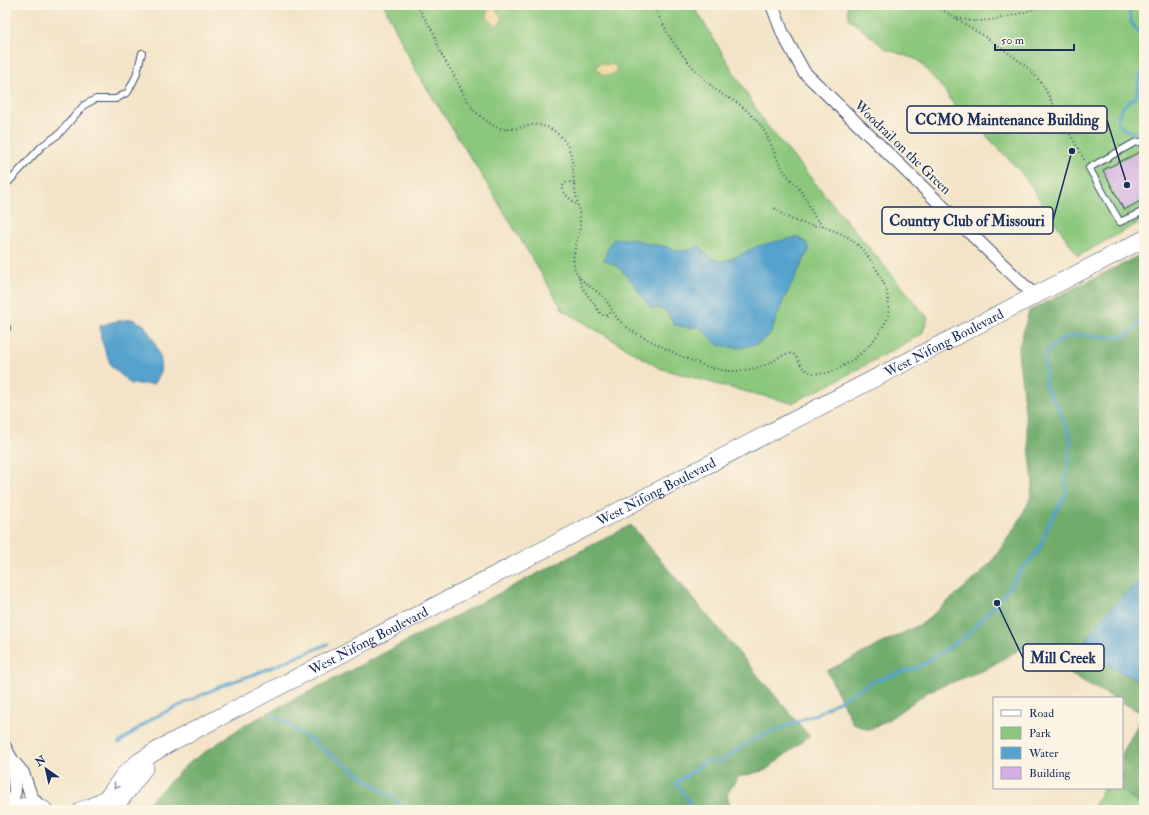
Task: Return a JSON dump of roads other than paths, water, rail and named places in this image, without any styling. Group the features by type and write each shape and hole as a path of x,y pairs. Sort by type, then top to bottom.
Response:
{"main road":[{"name":"West Nifong Boulevard","path":"82,810 92,807 108,797 124,775 140,760 168,744 1144,239"},
{"name":"West Nifong Boulevard","path":"110,810 129,789 142,769 168,744"},
{"path":"14,810 23,806 32,806 43,809"}],"street":[{"name":"Woodrail on the Green","path":"772,5 783,34 804,72 1035,296"},
{"path":"5,747 12,760 23,773 31,796 43,809"},
{"path":"10,810 15,791 12,760"}],"lane":[{"path":"5,186 42,146 59,134 84,105 96,100 116,99 128,92 136,76 142,53"},
{"path":"1144,141 1134,143 1090,168 1120,222 1144,211"}],"water":[{"path":"798,237 808,244 809,250 784,299 770,335 757,344 740,348 718,345 699,326 692,328 674,325 667,311 658,308 652,309 626,275 613,264 604,260 609,245 614,239 632,239 668,247 678,251 685,251 700,246 705,254 716,260 722,261 734,258 758,246"},
{"path":"132,319 144,325 154,341 161,360 160,375 153,384 131,384 111,366 101,339 100,326 112,322"},
{"path":"1144,579 1144,683 1125,674 1086,651 1086,641 1103,617 1136,583"}],"waterway":[{"path":"1128,5 1132,24 1144,38"},
{"path":"1144,71 1140,75 1136,97 1122,108 1118,120 1118,125 1128,131 1144,133"},
{"path":"695,810 676,783 707,761 721,761 754,739 819,713 871,682 919,667 967,635 997,603 1040,547 1048,526 1066,493 1071,438 1061,414 1045,385 1045,354 1064,338 1074,335 1110,337 1126,335 1144,318"},
{"path":"119,743 151,719 223,685 255,674 328,644"},
{"path":"273,714 389,795 408,810"}],"place":[{"name":"Country Club of Missouri","path":"1072,151"},
{"name":"CCMO Maintenance Building","path":"1127,185"},
{"name":"Mill Creek","path":"997,603"}]}
